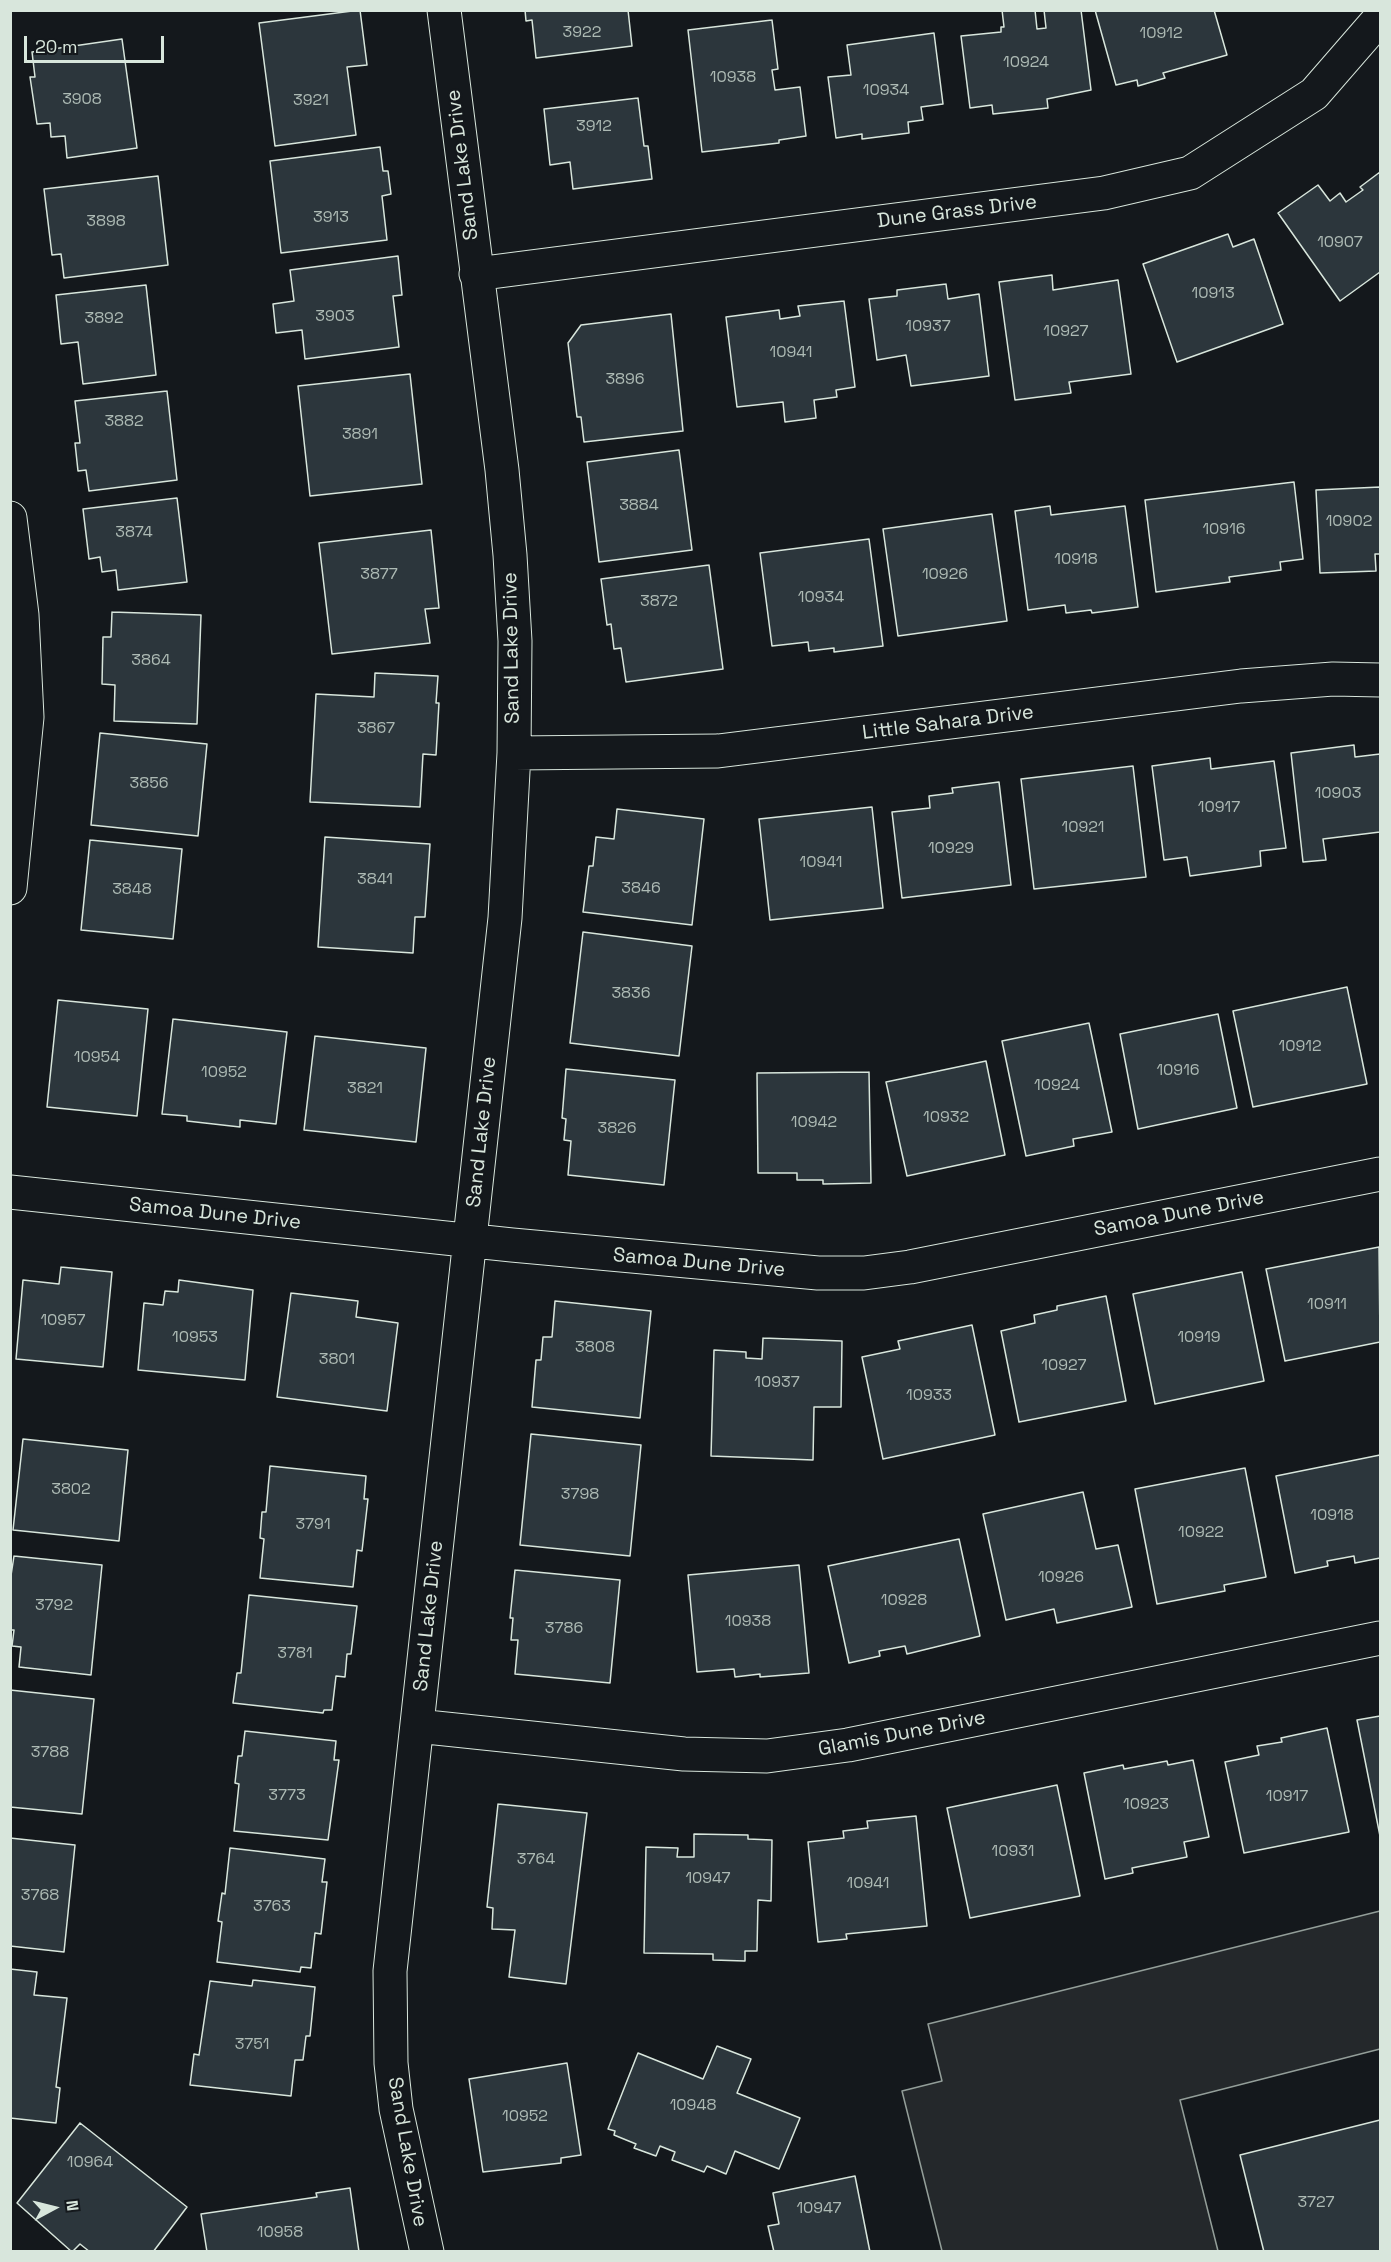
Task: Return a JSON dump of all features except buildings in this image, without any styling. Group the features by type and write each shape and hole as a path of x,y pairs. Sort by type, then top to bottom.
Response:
{"street":[{"name":"Sand Lake Drive","path":"427,2252 396,2109 390,2018 390,1971 505,918 514,753 515,641 510,555 444,10"},
{"name":"Dune Grass Drive","path":"476,274 1104,193 1190,173 1314,94 1380,18"},
{"path":"10,518 22,615 27,717 10,888"},
{"name":"Little Sahara Drive","path":"514,753 718,751 1241,686 1333,679 1380,680"},
{"name":"Samoa Dune Drive","path":"10,1192 777,1271 864,1273 910,1267 1380,1174"},
{"name":"Glamis Dune Drive","path":"417,1726 684,1754 767,1756 848,1745 1380,1638"}],"shaded area":[{"path":"1380,1911 1380,2049 1180,2100 1218,2251 942,2251 902,2091 942,2081 928,2024"}]}
